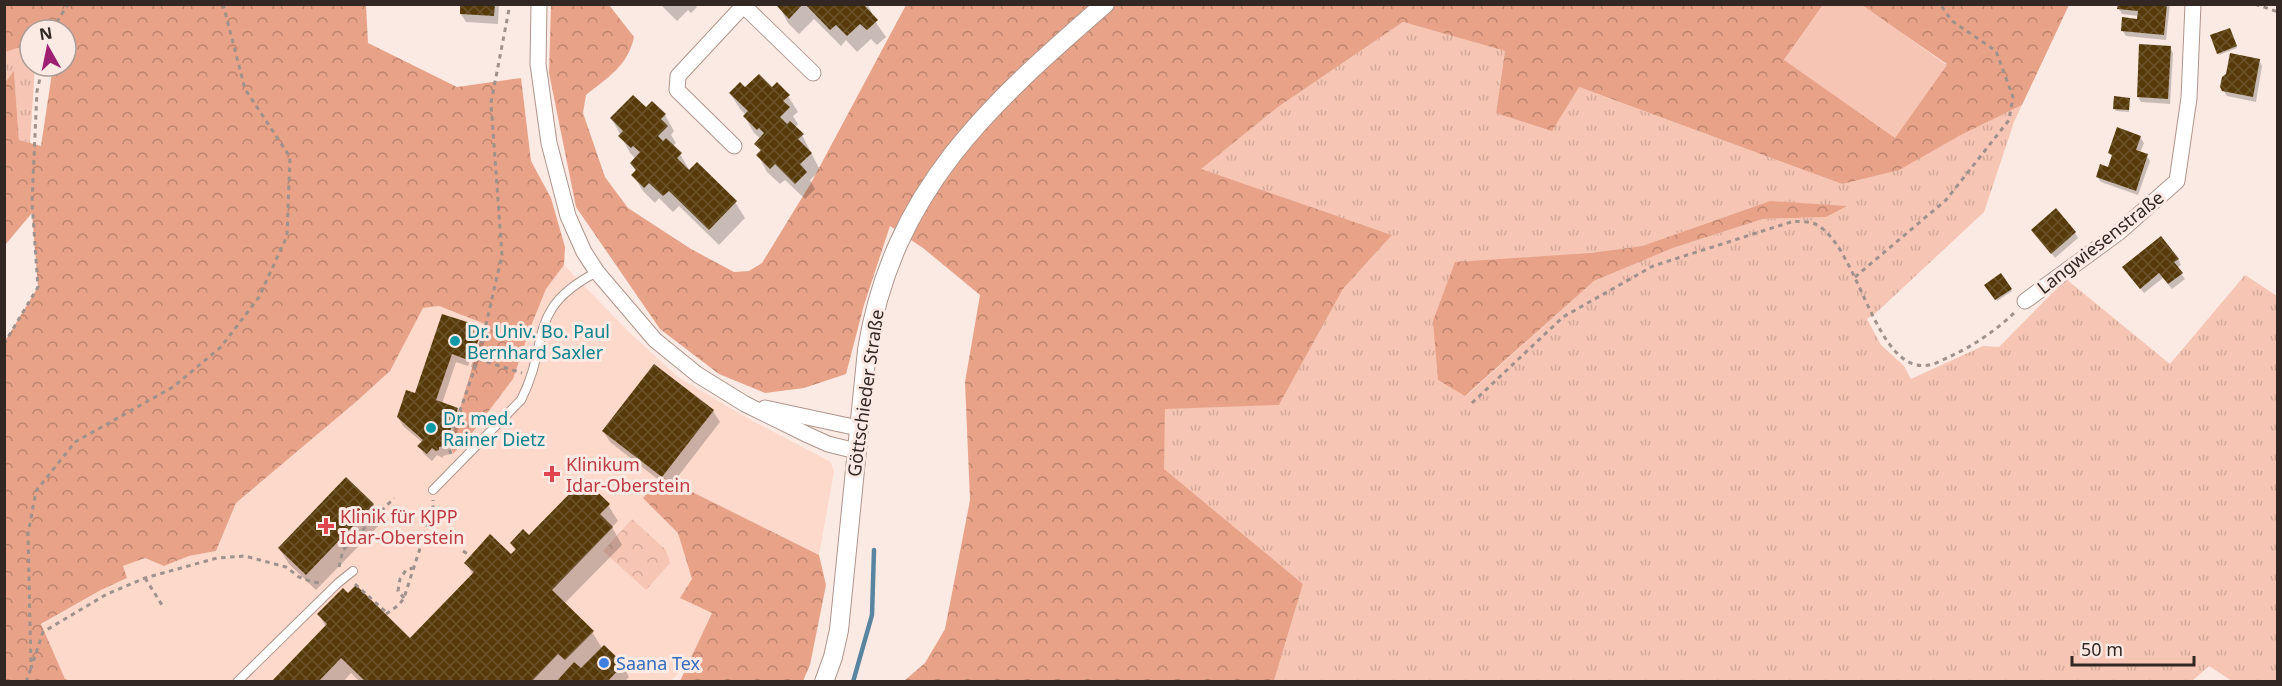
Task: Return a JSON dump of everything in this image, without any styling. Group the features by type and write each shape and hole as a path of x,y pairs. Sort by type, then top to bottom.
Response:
{"street":[{"path":"539,4 539,76 549,143 568,216 597,272 655,340 698,375 745,404 828,444 856,451"},
{"name":"Göttschieder Straße","path":"824,681 833,657 839,630 858,428 872,317 893,254 920,200 946,161 975,126 1035,67 1105,4"},
{"name":"Langwiesenstraße","path":"2025,301 2118,232 2177,181 2188,98 2193,4"},
{"path":"734,146 677,90 678,76 745,6 813,73"},
{"path":"745,404 858,428"}],"lane":[{"path":"433,490 521,400 531,376 540,338 550,311 563,294 597,272"},
{"path":"237,681 350,573"}],"path":[{"path":"59,18 68,4"},
{"path":"31,668 28,534 36,491 75,442 173,387 220,347 259,297 287,236 290,157 246,89 223,4"},
{"path":"454,468 448,445 478,359 502,255 491,103 510,4"},
{"path":"1855,277 1946,200 2009,120 2013,97 1996,51 1952,21 1940,4"},
{"path":"2254,4 2277,12"},
{"path":"4,344 38,287 32,202 37,91 40,78"},
{"path":"1472,403 1563,317 1653,266 1794,222 1814,223 1826,231 1843,252 1886,341 1907,362 1929,365 1964,350 2008,319 2025,301"},
{"path":"478,359 531,376"},
{"path":"394,498 343,550 338,568 350,573 387,613 399,605 404,598 433,508 433,490"},
{"path":"463,551 471,556"},
{"path":"26,681 43,633 107,594 145,578 217,558 245,556 286,567 299,577 312,582 338,583"},
{"path":"404,598 398,591 400,579 406,570 414,568"},
{"path":"145,578 162,605"}],"shaded area":[{"name":"Klinikum Idar-Oberstein","path":"564,265 629,332 678,377 751,420 831,462 834,472 819,555 662,478 643,498 679,533 692,579 712,613 689,662 671,681 65,680 41,625 101,590 127,578 123,566 145,558 164,566 189,556 216,551 236,503 390,371 423,308 439,306 485,324 450,442 454,453 513,379 546,289"}],"green space":[{"path":"5,4 366,5 368,43 457,87 521,78 531,161 551,198 565,247 564,265 546,289 513,379 453,454 450,442 485,324 439,306 423,308 390,371 236,503 216,551 189,556 164,566 145,558 123,566 127,578 41,624 65,679 70,681 5,681 5,341 38,287 32,213 5,245 5,82 14,71 19,140 41,146 51,78 78,78 78,18 18,18 18,48 5,52"},
{"path":"1861,4 1947,65 1895,138 1784,60 1823,5"},
{"path":"551,5 609,5 634,37 622,63 586,95 583,113 605,177 628,208 691,249 734,272 749,271 762,263 811,183 906,5 1823,5 1784,60 1947,64 1861,5 2069,5 2022,105 1959,136 1899,170 1842,184 1579,87 1552,131 1496,113 1505,51 1403,22 1278,107 1201,169 1392,235 1343,289 1279,405 1165,409 1164,469 1303,584 1274,681 904,681 925,663 945,629 970,500 965,382 980,295 923,248 890,226 864,305 846,374 804,388 765,393 719,374 660,329 576,207 549,73"},
{"path":"1403,22 1505,51 1496,113 1579,87 1842,184 1959,136 2022,105 2014,122 1984,212 1867,319 1881,345 1904,366 1911,379 1983,346 1999,347 2066,279 2170,364 2245,275 2277,296 2277,681 2232,681 2209,666 2191,682 1274,681 1303,584 1163,469 1165,408 1279,405 1343,289 1392,235 1200,169 1278,107","holes":["1770,201 1825,217 1763,219 1673,248 1594,281 1466,396 1590,253 1642,246"]},
{"path":"18,48 18,78 34,78 30,143 19,140 14,72 5,81 4,52"},
{"path":"1770,201 1847,206 1826,217 1763,219 1673,248 1594,281 1465,396 1438,380 1433,321 1455,262 1590,253 1642,246"},
{"path":"662,477 819,555 826,585 810,665 803,681 680,681 712,613 680,598 692,579 678,533 643,498"},
{"path":"632,519 666,550 670,563 646,590 603,551"}],"building":[{"path":"460,4 495,4 494,16 460,14"},
{"path":"778,4 803,4 789,19 777,6"},
{"path":"805,4 863,4 878,20 867,30 860,24 847,36 836,25 830,30"},
{"path":"2118,4 2167,4 2164,35 2121,31 2122,17 2137,19 2138,11 2117,9"},
{"path":"2230,28 2237,46 2217,54 2210,35"},
{"path":"2139,44 2171,46 2168,99 2137,97"},
{"path":"2230,53 2260,59 2253,97 2222,91 2220,87 2222,77 2226,74"},
{"path":"759,74 772,87 777,82 790,95 783,101 790,107 780,117 787,124 790,121 804,134 798,139 812,153 800,164 807,172 795,184 775,164 770,169 756,155 761,150 754,144 764,133 759,128 757,130 743,116 748,111 729,93 740,82 745,87"},
{"path":"633,95 646,107 652,101 666,114 661,119 668,126 658,136 663,141 666,138 682,153 677,158 689,170 697,162 737,201 709,230 669,191 663,196 649,183 644,188 631,175 636,170 630,163 640,152 633,146 631,148 618,136 623,131 610,118"},
{"path":"2114,96 2130,98 2129,110 2113,109"},
{"path":"2117,127 2141,136 2136,150 2148,154 2136,191 2096,177 2100,164 2108,167 2112,155 2108,153"},
{"path":"2056,208 2076,232 2051,254 2031,230"},
{"path":"2161,236 2179,259 2174,262 2183,273 2168,284 2159,273 2140,289 2122,267"},
{"path":"2001,273 2012,289 1995,300 1984,285"},
{"path":"442,314 483,327 471,361 452,354 436,400 458,408 445,446 439,447 436,451 432,448 427,454 417,446 423,440 397,417 406,390 415,393"},
{"name":"Klinikum Idar-Oberstein","path":"654,364 714,410 662,477 602,431"},
{"name":"Klinik für KJPP Idar-Oberstein","path":"346,477 374,504 306,575 278,548"},
{"path":"584,479 610,504 600,514 613,527 552,590 594,631 565,660 558,654 531,682 366,682 341,658 318,682 271,682 327,624 317,614 343,588 348,593 356,585 410,638 474,572 464,563 490,534 511,554 516,549 510,543 523,529 529,535"},
{"name":"Saana Tex","path":"604,645 624,664 607,682 556,682 574,662 581,668"}],"waterway":[{"path":"853,682 872,615 874,550"}],"place":[{"name":"Dr. Univ. Bo. Paul Bernhard Saxler","path":"455,341"},
{"name":"Dr. med. Rainer Dietz","path":"431,428"},
{"name":"Klinikum Idar-Oberstein","path":"552,474"},
{"name":"Klinik für KJPP Idar-Oberstein","path":"326,526"},
{"name":"Saana Tex","path":"604,663"}]}
